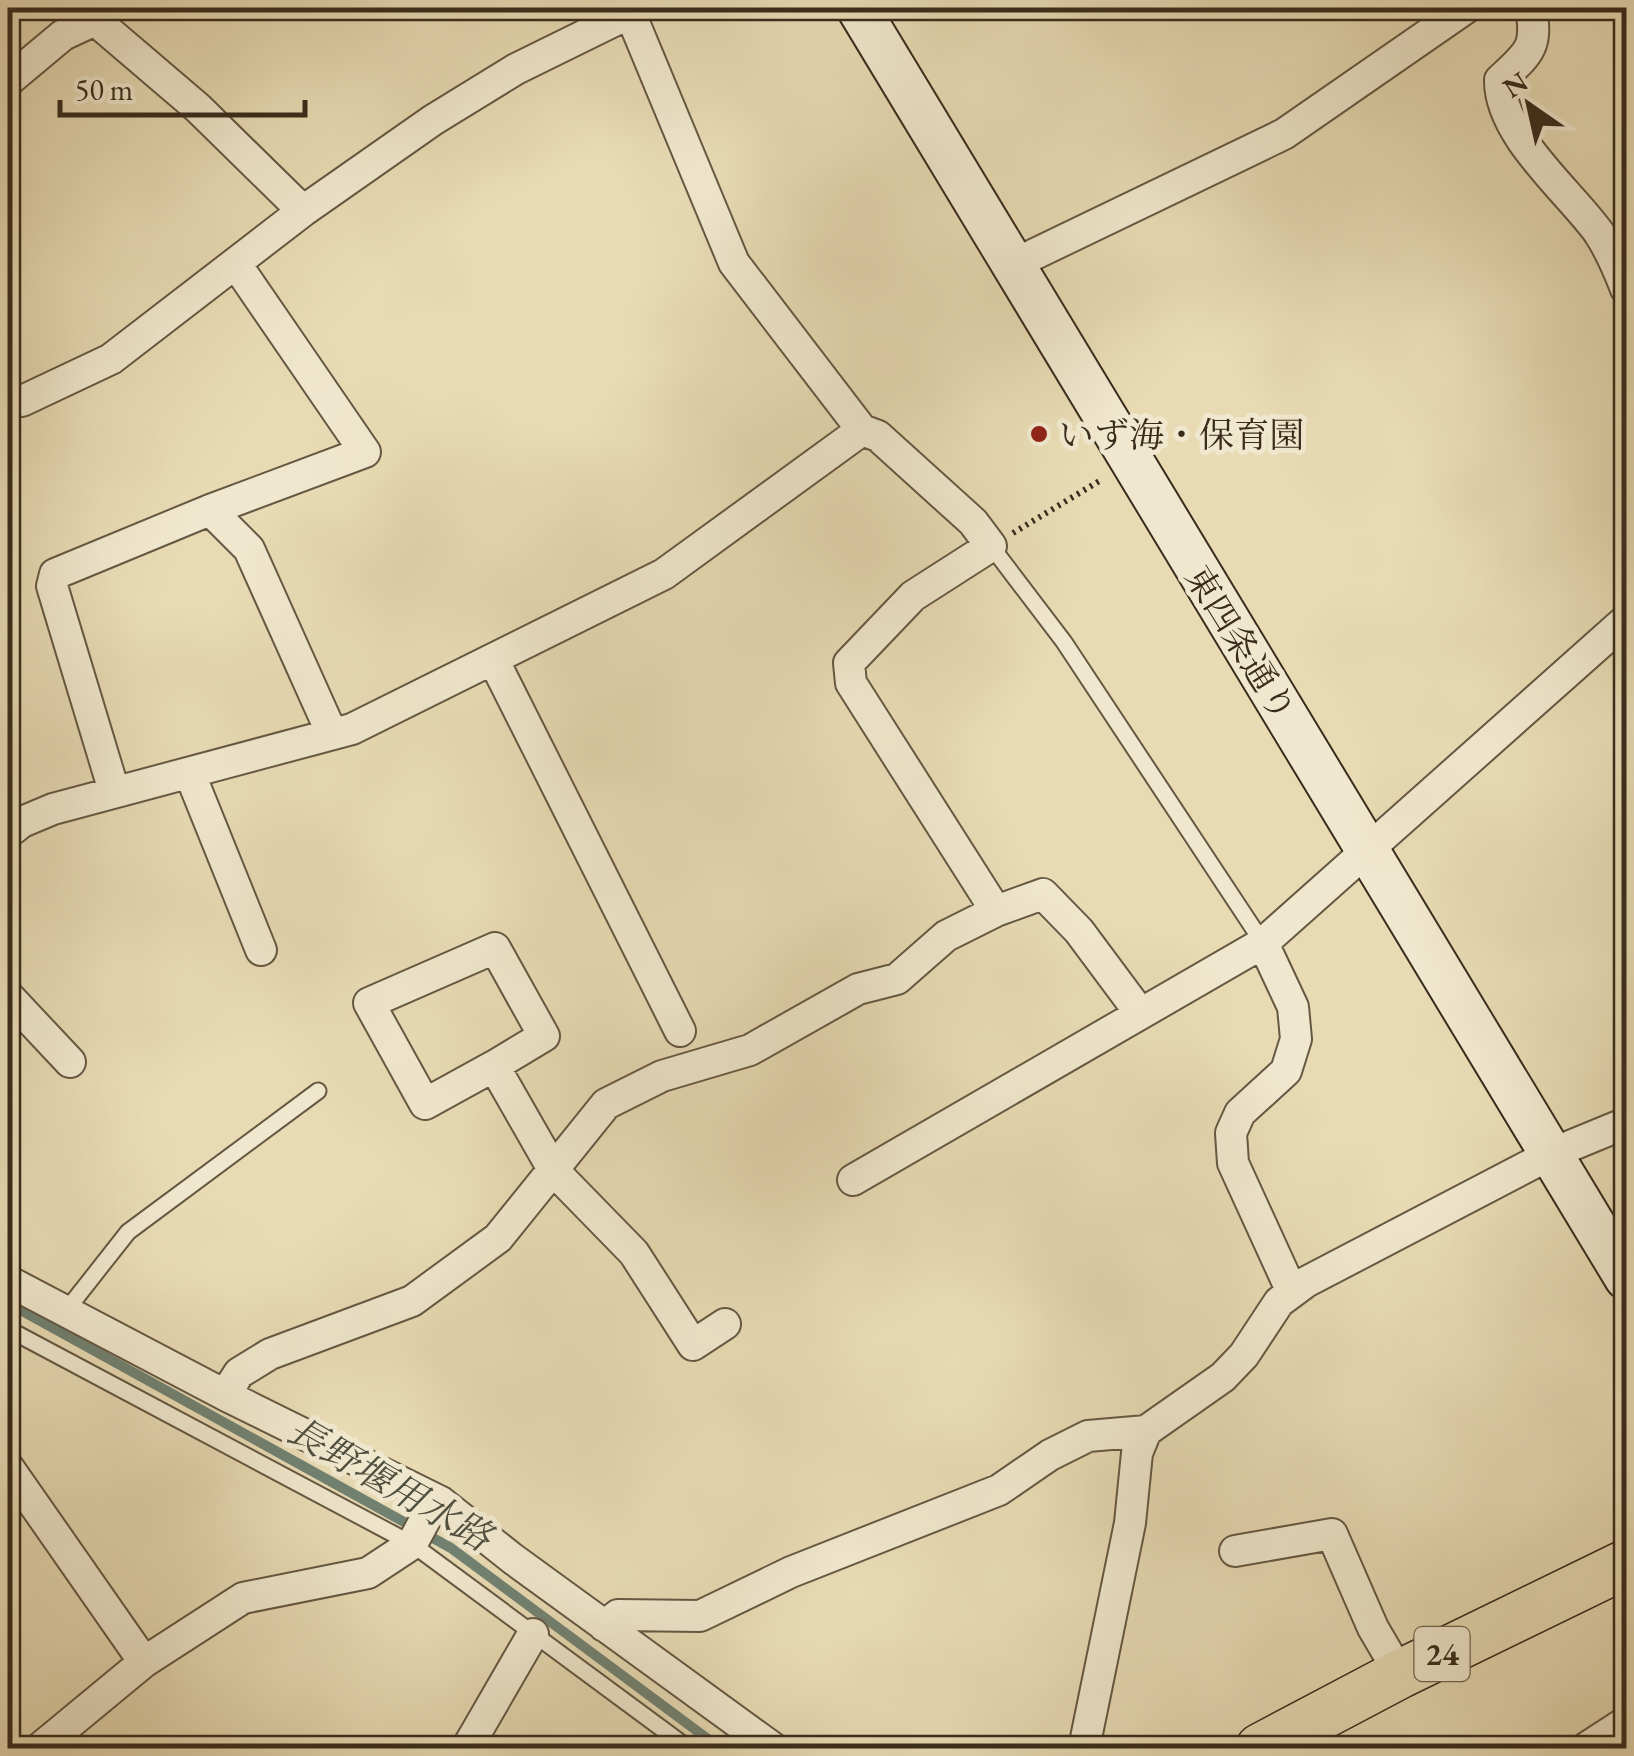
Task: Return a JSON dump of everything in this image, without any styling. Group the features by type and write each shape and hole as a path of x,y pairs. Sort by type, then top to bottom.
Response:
{"main road":[{"name":"24","path":"1260,1748 1400,1674 1626,1564"}],"street":[{"name":"東四条通り","path":"858,8 1130,463 1621,1258"},
{"path":"1012,265 1284,134 1466,8"},
{"path":"1531,8 1536,36 1524,58 1500,80 1500,96 1511,121 1599,234 1626,289"},
{"path":"22,401 111,359 303,211 433,120 516,69 633,10 734,263 862,430 878,436 973,522 990,546 913,596 849,663 851,683 996,912"},
{"path":"8,81 62,35 98,14 303,211"},
{"path":"114,791 52,586 54,574 365,452 236,264"},
{"path":"8,832 54,809 114,791 352,729 664,574 862,430"},
{"path":"210,510 249,549 332,734"},
{"path":"852,1180 1263,943 1626,620"},
{"path":"494,659 680,1031"},
{"path":"190,774 261,950"},
{"path":"226,1395 239,1374 270,1354 412,1301 498,1238 606,1104 662,1076 750,1050 858,989 897,979 946,936 996,912 1043,894 1079,931 1140,1013"},
{"path":"1263,943 1292,1008 1296,1039 1286,1070 1240,1113 1231,1133 1233,1163 1292,1292"},
{"path":"496,948 544,1036 494,1066 425,1104 369,1003 496,948"},
{"path":"8,996 70,1062"},
{"path":"494,1066 554,1171 634,1252 693,1345 725,1324"},
{"path":"604,1626 618,1615 700,1616 791,1572 999,1490 1050,1454 1088,1436 1146,1431 1224,1377 1244,1356 1279,1302 1292,1292 1553,1153 1626,1123"},
{"path":"8,1281 226,1395 423,1526 604,1626 773,1748"},
{"path":"1084,1748 1130,1523 1137,1453 1146,1431"},
{"path":"8,1468 144,1662"},
{"path":"40,1748 144,1662 243,1598 368,1573 423,1526"},
{"path":"1235,1551 1332,1534 1373,1628 1400,1674"},
{"path":"467,1748 533,1634"},
{"path":"1586,1748 1626,1722"}],"lane":[{"path":"990,546 1064,642 1263,943"},
{"path":"65,1312 128,1232 318,1092"},
{"path":"8,1329 423,1526 533,1634 688,1748"}],"path":[{"path":"990,546 1130,463"}],"waterway":[{"name":"長野堰用水路","path":"8,1303 451,1548 720,1748"}],"place":[{"name":"いず海・保育園","path":"1039,434"}]}
